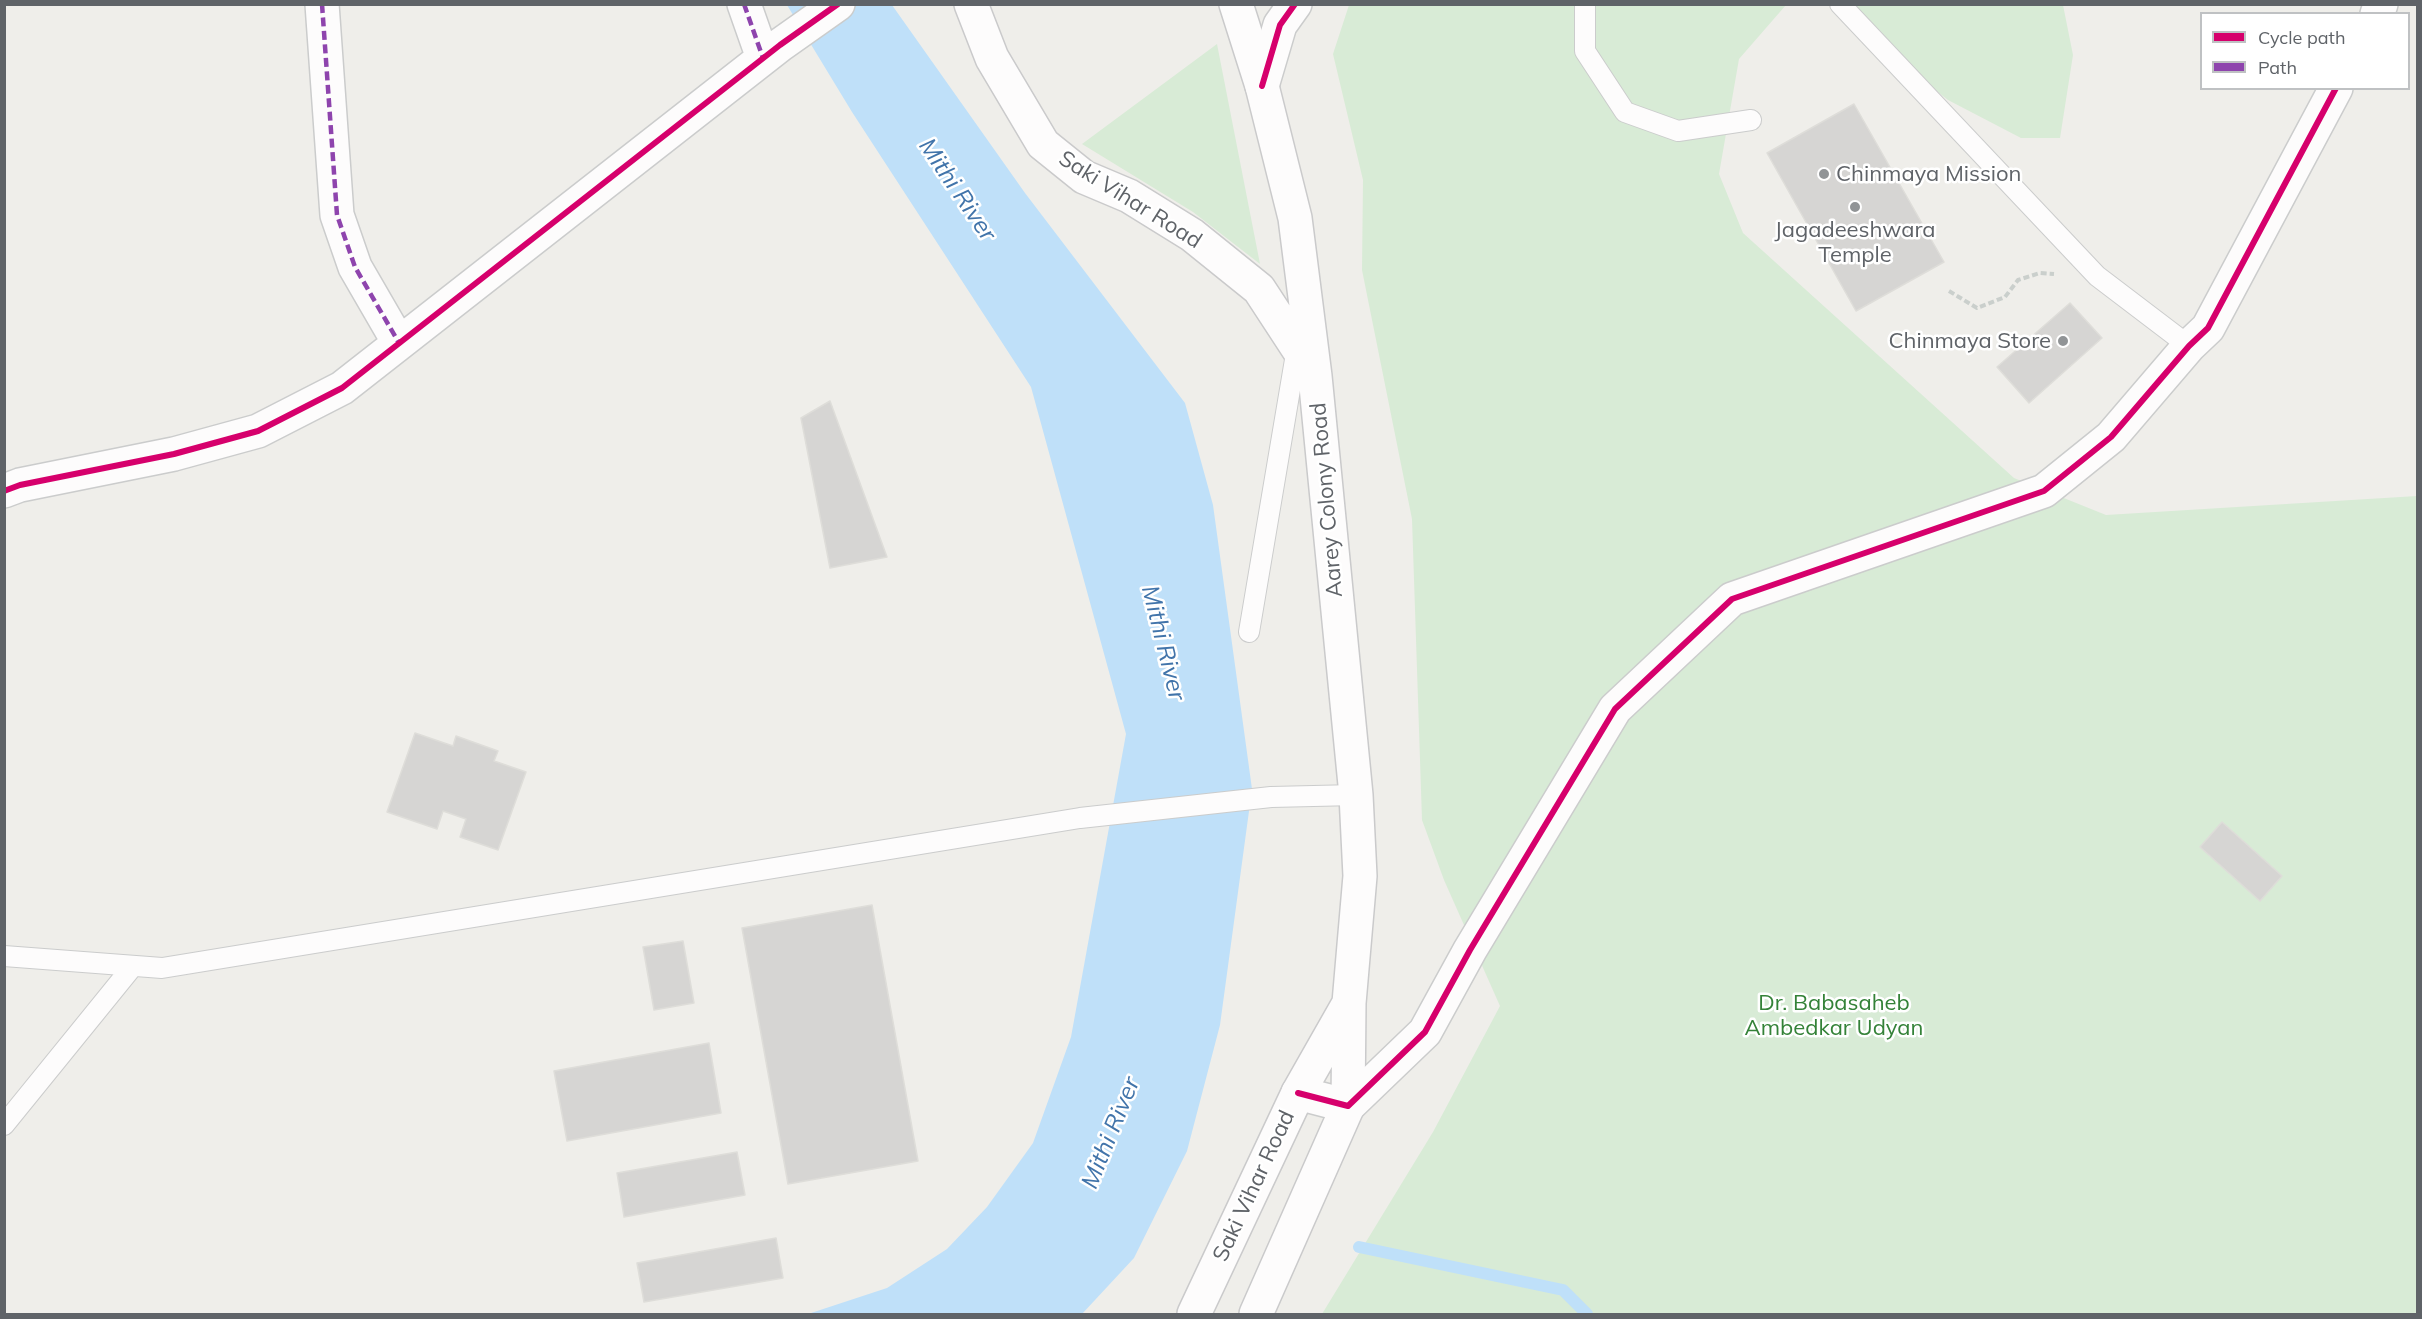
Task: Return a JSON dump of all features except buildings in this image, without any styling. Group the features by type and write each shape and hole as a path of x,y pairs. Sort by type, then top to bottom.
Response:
{"street":[{"path":"322,4 337,215 356,267 399,343"},
{"path":"744,4 772,51"},
{"path":"4,491 20,485 174,454 258,431 342,388 772,51 838,4"},
{"name":"Saki Vihar Road","path":"971,4 992,58 1043,144 1084,177 1129,195 1192,235 1259,289 1315,376"},
{"name":"Aarey Colony Road","path":"1236,4 1262,87 1295,218 1315,376 1356,795 1360,876 1349,1003"},
{"path":"1262,87 1280,25 1295,4"},
{"path":"1256,1314 1348,1106 1425,1032 1470,950 1615,709 1732,599 2044,491 2111,437 2189,346 2208,328 2335,90"},
{"path":"1348,1106 1349,1003"},
{"name":"Saki Vihar Road","path":"1194,1314 1298,1093 1349,1003"},
{"path":"1298,1093 1348,1106"}],"lane":[{"path":"1585,4 1585,51 1625,112 1678,131 1750,120"},
{"path":"1840,4 2097,276 2189,346"},
{"path":"1249,632 1297,348"},
{"path":"4,956 162,968 1080,818 1271,797 1356,795"},
{"path":"4,1125 133,966"}],"path":[{"path":"1949,291 1977,308 2005,297 2018,280 2040,273 2097,276"}],"green space":[{"name":"Dr. Babasaheb Ambedkar Udyan","path":"1349,5 1786,5 1739,59 1719,174 1743,233 2014,478 2106,515 2417,496 2417,1314 1322,1314 1433,1132 1500,1006 1444,880 1422,820 1412,519 1362,270 1363,180 1333,54"},
{"path":"1829,5 2063,5 2073,55 2060,138 2021,138 1948,100"},
{"path":"1217,44 1260,264 1193,212 1082,144"}],"water":[{"name":"Mithi River","path":"787,5 892,5 1025,193 1185,403 1213,505 1252,789 1220,1025 1187,1151 1134,1258 1082,1314 808,1314 887,1288 947,1249 987,1207 1033,1143 1071,1037 1126,734 1031,387 852,112"}],"waterway":[{"path":"1359,1247 1563,1290 1587,1314"}],"marked path":[{"path":"322,4 337,215 355,267 399,343"},
{"path":"744,4 763,58"}],"cycle path":[{"path":"4,491 20,485 174,454 258,431 342,388 780,45 838,4"},
{"path":"1262,86 1280,25 1295,4"},
{"path":"1298,1093 1348,1106 1425,1032 1470,950 1615,709 1732,599 2044,491 2111,437 2189,346 2208,328 2335,90"}],"place":[{"name":"Chinmaya Mission","path":"1824,174"},
{"name":"Jagadeeshwara Temple","path":"1855,207"},
{"name":"Chinmaya Store","path":"2063,341"}]}
